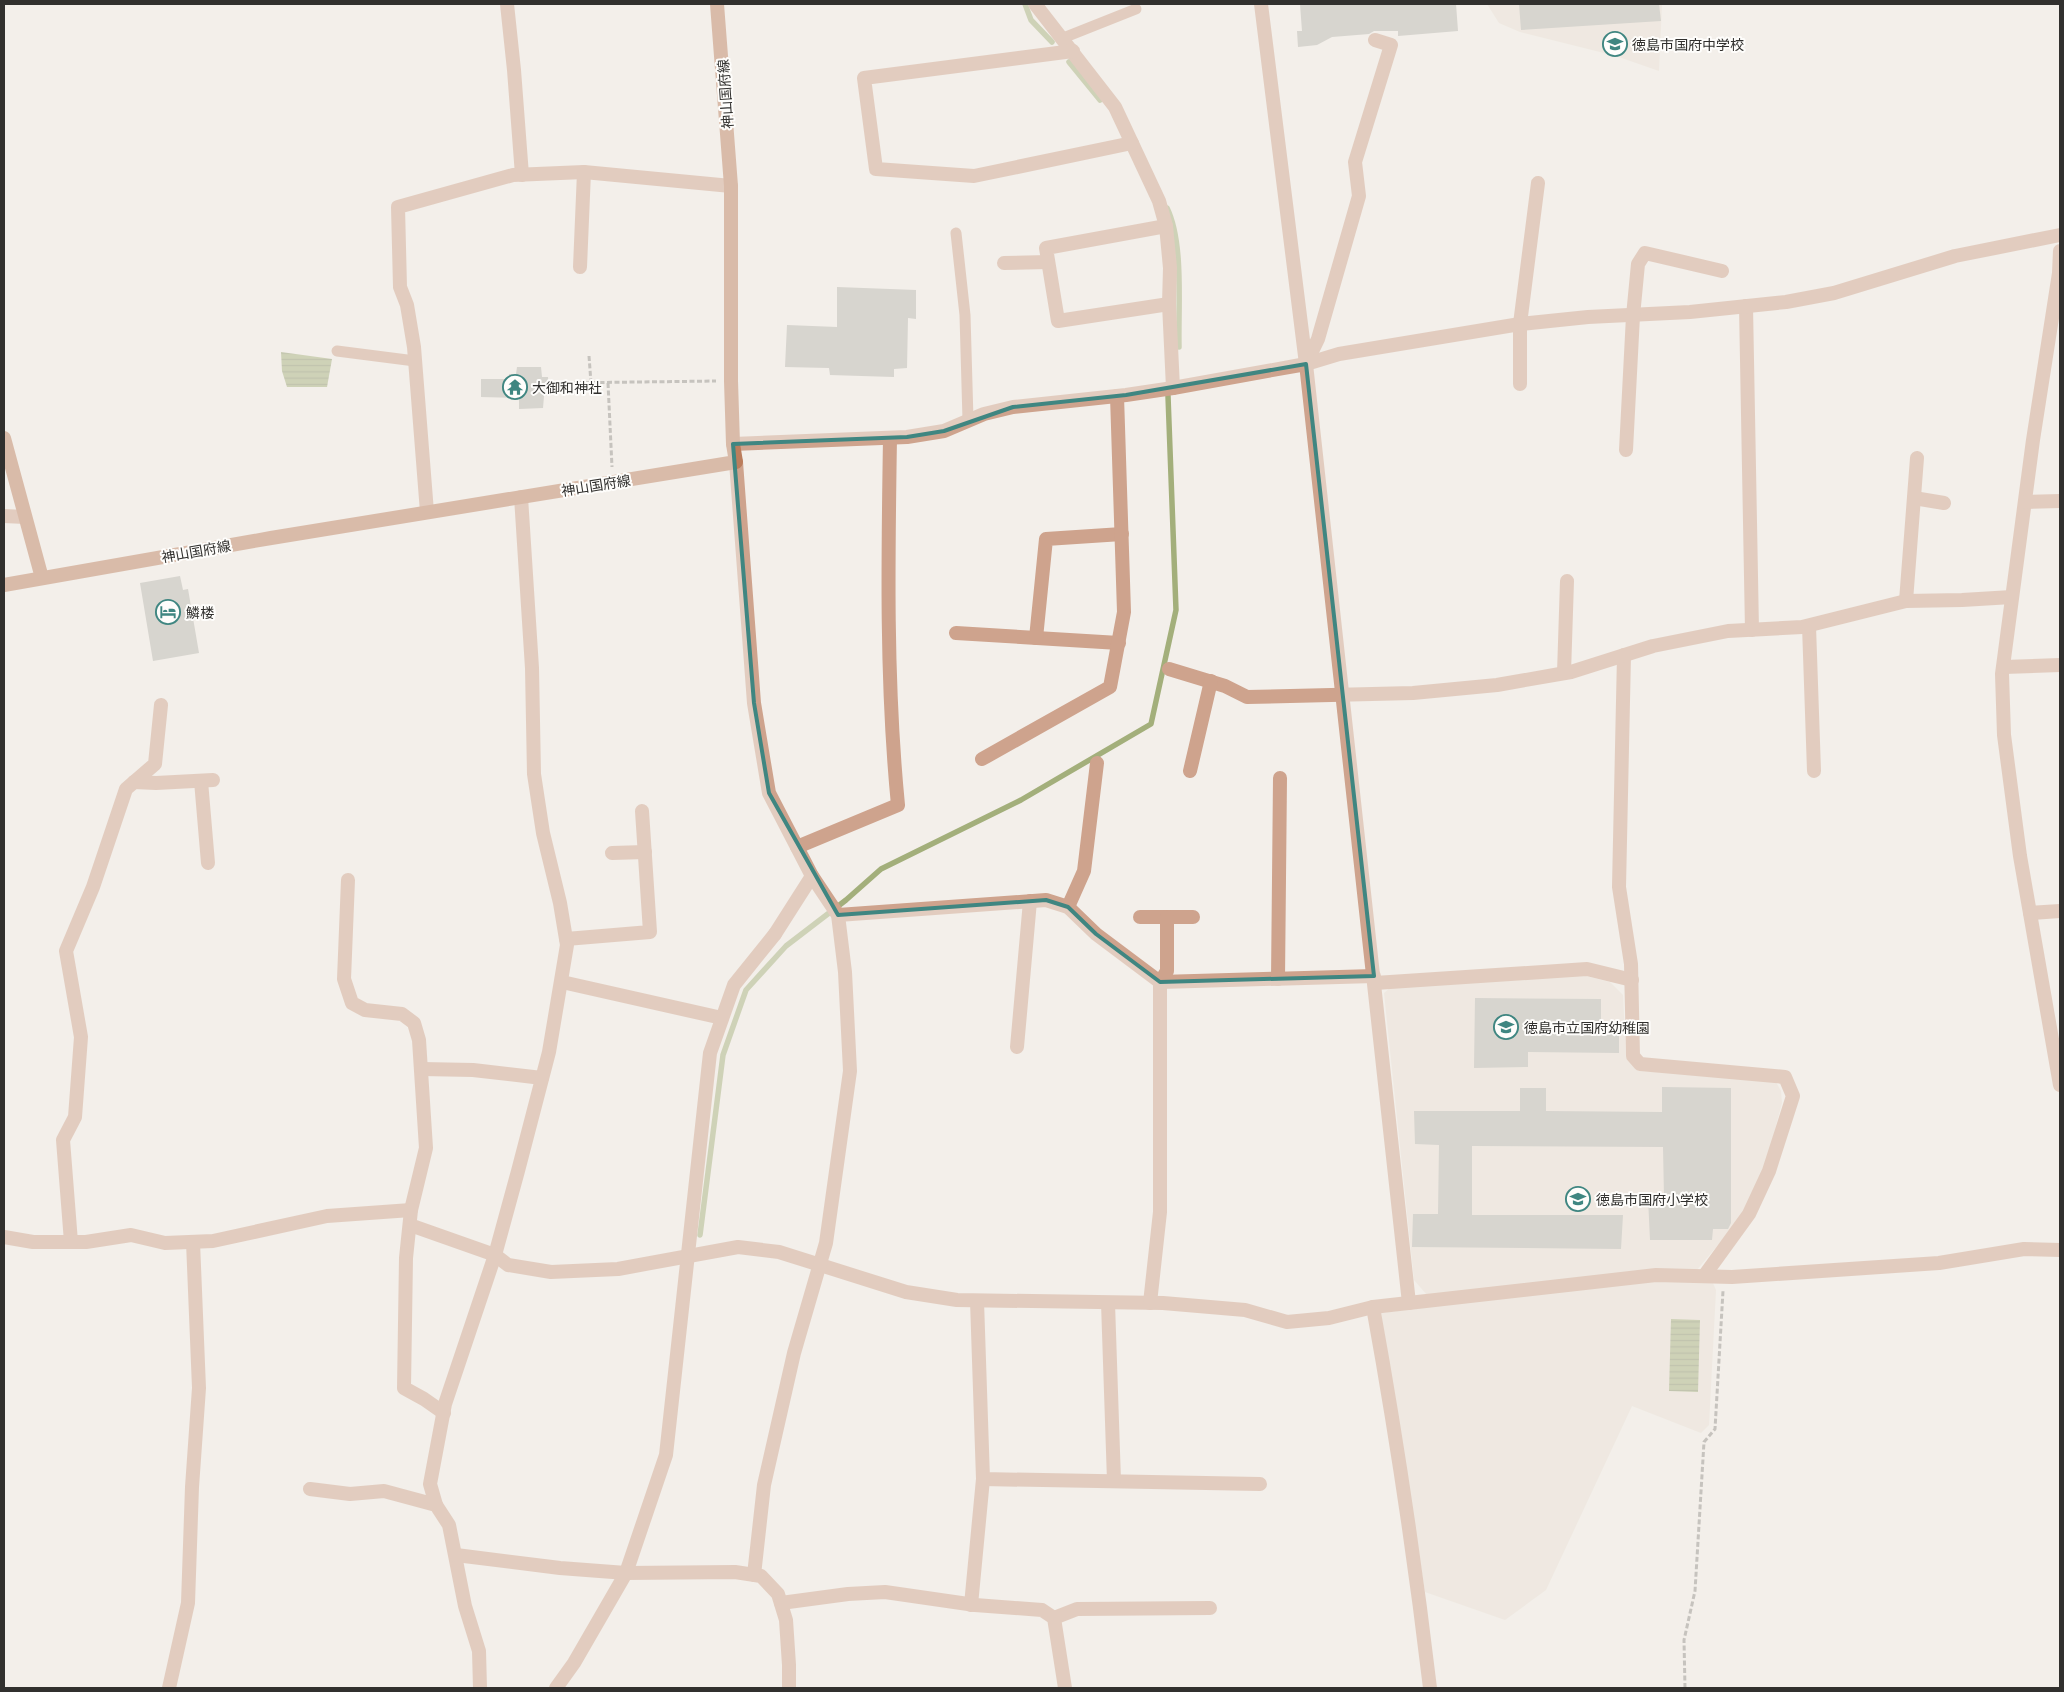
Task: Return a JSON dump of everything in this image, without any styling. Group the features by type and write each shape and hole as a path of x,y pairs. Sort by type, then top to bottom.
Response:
{"main road":[{"name":"神山国府線","path":"4,585 427,512 736,462 733,444 731,381 731,186 717,4"},
{"path":"4,438 42,578"}],"street":[{"path":"507,4 522,175"},
{"path":"1035,4 1073,51 1114,107 1159,202 1166,226 1170,268 1169,304 1173,388"},
{"path":"1261,4 1306,364 1410,1303"},
{"path":"1306,364 1318,339 1359,196 1355,162 1391,44 1375,40"},
{"path":"1073,51 864,78 876,169 974,176 1132,143"},
{"path":"580,267 584,172"},
{"path":"427,512 415,361 408,305 400,287 398,207 514,175 584,172 731,186"},
{"path":"1520,384 1520,324 1538,182"},
{"path":"1166,226 1046,248 1058,321 1169,304"},
{"path":"733,444 907,437 944,431 984,414 1013,407 1173,388 1306,364 1340,354 1520,324 1786,302 1834,293 1955,256 2060,235"},
{"path":"2060,251 2004,667 2004,735 2020,856 2060,1086"},
{"path":"1626,450 1633,316 1638,264 1644,252 1722,270"},
{"path":"1004,263 1048,262"},
{"path":"1746,306 1752,630"},
{"path":"982,759 1110,686 1124,612 1117,396"},
{"path":"797,847 898,805 893,756 888,606 890,438"},
{"path":"1906,601 1917,458"},
{"path":"736,462 754,703 769,793 812,876 836,911 845,972 850,1071 826,1244 794,1353 764,1486 754,1575"},
{"path":"480,1688 479,1651 465,1606 449,1525 436,1505 430,1484 444,1413 494,1255 549,1052 568,945 560,902 543,833 534,774 532,668 521,497"},
{"path":"1914,498 1944,503"},
{"path":"2025,502 2060,501"},
{"path":"4,516 25,517"},
{"path":"1036,638 1046,538 1122,534"},
{"path":"1564,673 1567,581"},
{"path":"1169,669 1225,686 1247,697 1414,693 1497,685 1564,673 1653,646 1728,631 1809,626 1906,601 2012,597"},
{"path":"1809,626 1814,771"},
{"path":"956,633 1118,643"},
{"path":"1624,655 1619,886 1632,964 1633,1056 1640,1064 1784,1077 1793,1096 1769,1171 1749,1214 1704,1276"},
{"path":"2004,667 2060,665"},
{"path":"1190,771 1211,681"},
{"path":"71,1242 63,1140 75,1117 81,1037 66,951 93,886 126,789 155,764 161,706"},
{"path":"1068,907 1084,871 1097,763"},
{"path":"1278,979 1280,778"},
{"path":"134,782 156,783 207,780 208,863"},
{"path":"566,940 650,932 642,811"},
{"path":"612,853 645,852"},
{"path":"556,1688 574,1663 626,1573 666,1455 710,1053 734,985 775,934 812,876"},
{"path":"348,880 344,979 352,1003 365,1010 402,1014 414,1023 422,1070 426,1148 412,1210 406,1258 404,1388 444,1413"},
{"path":"836,911 1046,900 1068,907 1096,934 1160,982 1278,979 1375,980 1587,969 1632,980"},
{"path":"1017,1047 1030,901"},
{"path":"2030,913 2060,911"},
{"path":"1140,917 1193,917"},
{"path":"1150,1303 1160,1212 1160,982 1167,971 1167,917"},
{"path":"562,982 722,1018"},
{"path":"422,1070 473,1070 542,1078"},
{"path":"4,1237 33,1242 86,1242 132,1235 165,1243 213,1241 327,1216 412,1210"},
{"path":"410,1225 494,1255 508,1265 551,1272 618,1270 738,1247 779,1252 906,1292 957,1300 1150,1303 1246,1310 1287,1322 1329,1318 1373,1307 1656,1275 1726,1276 1940,1263 2024,1249 2060,1250"},
{"path":"169,1688 188,1603 192,1487 199,1388 193,1242"},
{"path":"971,1605 983,1479 977,1301"},
{"path":"1108,1302 1114,1481"},
{"path":"1373,1307 1394,1428 1420,1604 1430,1688"},
{"path":"983,1479 1260,1484"},
{"path":"310,1489 350,1494 384,1491 436,1505"},
{"path":"456,1555 560,1568 626,1573 735,1572 761,1576 778,1594 786,1620 789,1688"},
{"path":"781,1603 848,1594 884,1592 971,1605 1042,1610 1054,1618 1065,1688"},
{"path":"1054,1618 1077,1609 1210,1608"}],"lane":[{"path":"1063,38 1136,9"},
{"path":"956,233 965,315 968,420"},
{"path":"337,351 415,361"}],"path":[{"path":"589,356 591,382"},
{"path":"562,383 731,381"},
{"path":"608,382 613,482"},
{"path":"1685,1688 1684,1640 1695,1591 1704,1442 1715,1429 1722,1298 1726,1276"}],"highlighted area":[{"path":"1306,364 1374,976 1160,982 1096,934 1068,907 1046,900 838,915 769,793 754,703 733,444 907,437 944,431 1013,407 1126,395"}],"shaded area":[{"name":"徳島市国府中学校","path":"1487,4 1662,4 1659,71 1616,56 1520,32 1499,23"},
{"path":"281,352 332,359 327,387 287,387 282,371"},
{"name":"徳島市国府小学校","path":"1582,975 1610,982 1623,995 1626,1058 1638,1071 1759,1078 1776,1082 1781,1091 1782,1103 1762,1178 1739,1220 1696,1271 1427,1295 1414,1280 1384,993 1396,983"},
{"path":"1634,1281 1712,1281 1716,1290 1709,1425 1701,1433 1632,1406 1546,1590 1505,1620 1425,1592 1381,1313"},
{"path":"1671,1319 1700,1320 1698,1392 1669,1391"}],"building":[{"path":"1300,4 1456,4 1458,31 1398,36 1398,31 1374,31 1369,34 1332,37 1317,45 1298,47 1297,31 1302,31"},
{"path":"1519,4 1659,4 1661,21 1521,30"},
{"path":"837,287 916,290 916,319 908,318 907,368 894,369 894,377 830,375 829,368 785,367 787,325 837,327"},
{"name":"大御和神社","path":"517,367 541,367 542,377 548,377 549,395 544,396 543,408 519,409 519,398 481,397 481,379 509,379 509,374 516,374"},
{"name":"鱗楼","path":"180,576 183,590 188,589 199,653 153,661 140,583"},
{"path":"1475,998 1601,999 1601,1032 1619,1032 1619,1053 1528,1052 1528,1067 1474,1068"},
{"path":"1662,1087 1731,1088 1731,1223 1728,1229 1713,1229 1712,1240 1650,1240 1648,1198 1664,1197 1663,1147 1472,1146 1472,1215 1623,1215 1621,1249 1412,1247 1413,1214 1438,1214 1439,1145 1415,1144 1414,1111 1520,1111 1520,1088 1546,1088 1546,1111 1662,1112"}],"waterway":[{"path":"1025,4 1031,20 1052,42"},
{"path":"1069,62 1100,100"},
{"path":"1167,208 1176,239 1178,257 1179,347"},
{"path":"700,1235 723,1055 746,990 786,946 846,900 881,869 1021,800 1151,724 1176,610 1168,396"}],"place":[{"name":"徳島市国府中学校","path":"1615,44"},
{"name":"大御和神社","path":"515,387"},
{"name":"鱗楼","path":"168,612"},
{"name":"徳島市立国府幼稚園","path":"1506,1027"},
{"name":"徳島市国府小学校","path":"1578,1199"}]}
